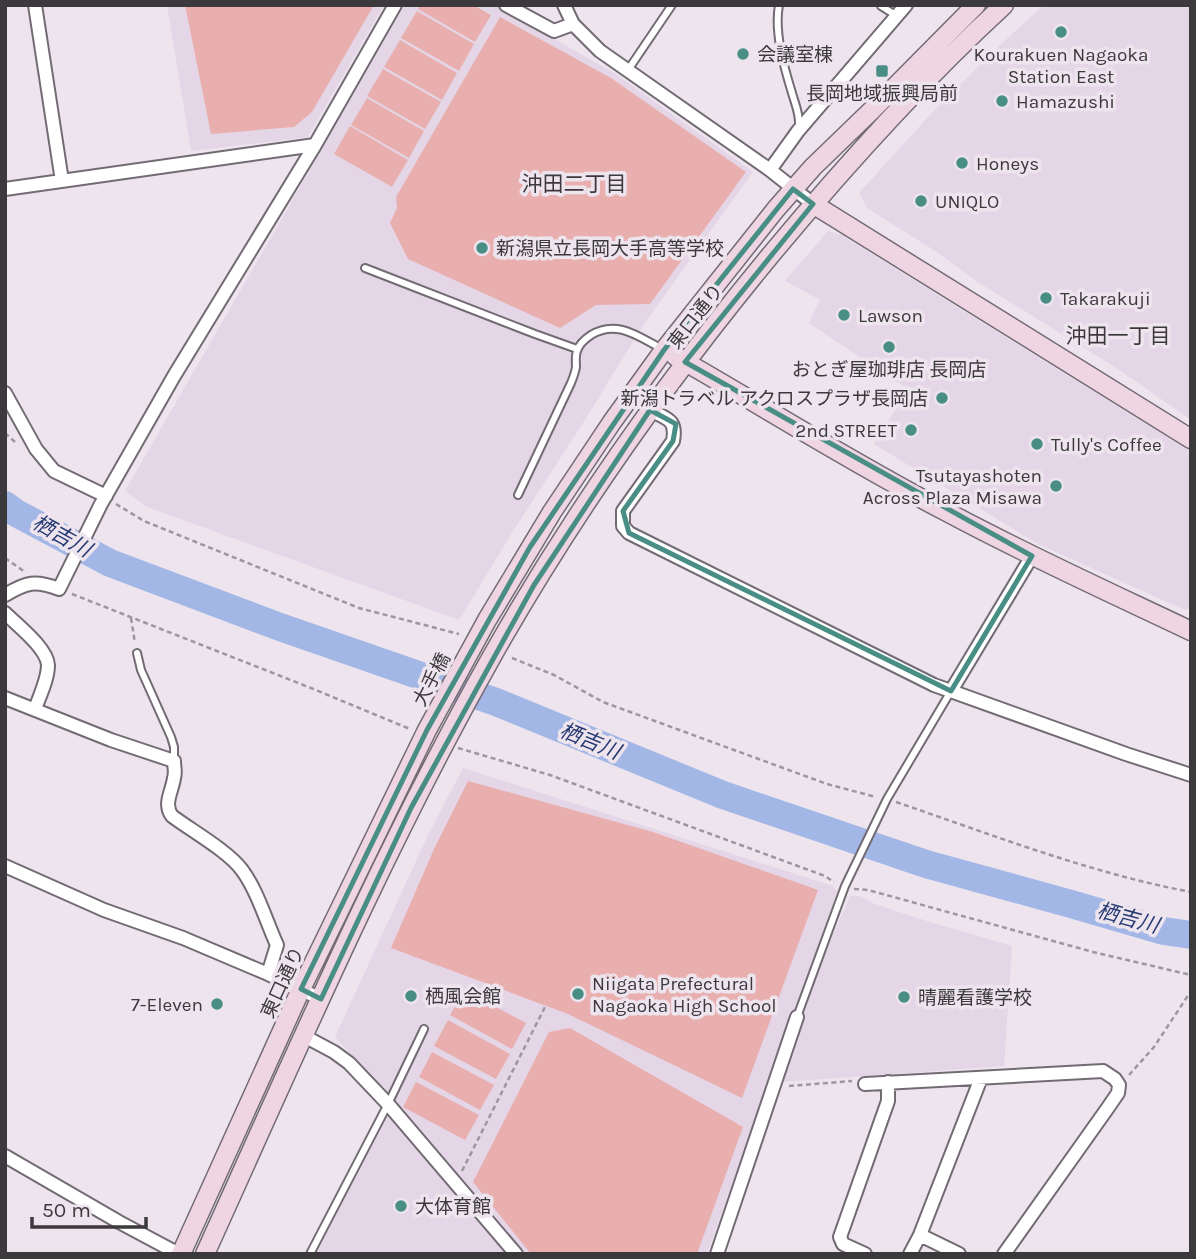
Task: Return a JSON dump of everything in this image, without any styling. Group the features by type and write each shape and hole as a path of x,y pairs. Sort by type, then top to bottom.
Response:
{"street":[{"path":"35,5 62,181"},
{"path":"7,591 34,582 60,586 174,376 315,145 395,5"},
{"path":"506,5 554,31 573,24"},
{"path":"564,5 573,24 600,51 770,170 813,204 1191,439"},
{"name":"東口通り","path":"471,648 552,512 664,350 793,189 976,5"},
{"name":"東口通り","path":"455,744 492,657 560,544 685,362 813,204 916,91 997,8"},
{"path":"770,170 798,131 902,10"},
{"path":"5,189 315,145"},
{"path":"664,350 850,460 946,512 1191,631"},
{"path":"5,393 36,449 54,471 107,501"},
{"path":"650,410 672,422 675,429 673,440 623,511 623,526 629,533 921,679 1191,775"},
{"path":"951,691 1032,556"},
{"path":"5,613 44,652 48,661 35,709"},
{"name":"大手橋","path":"427,730 471,648"},
{"path":"5,698 111,740 174,761 175,775 168,810 172,816 227,855 243,871 277,945 268,974"},
{"name":"東口通り","path":"180,1254 301,989 427,730"},
{"path":"205,1254 411,808 455,744"},
{"path":"5,866 104,910 183,938 321,999"},
{"path":"717,1254 797,1017"},
{"path":"304,1036 349,1063 388,1104 516,1254"},
{"path":"865,1084 1103,1071 1115,1079 1119,1085 1118,1093 1004,1254"},
{"path":"910,1254 981,1078"},
{"path":"865,1254 843,1244 840,1237 888,1101 888,1082"},
{"path":"7,1161 180,1254"},
{"path":"919,1235 959,1254"}],"lane":[{"path":"627,71 672,5"},
{"path":"779,5 778,30 791,92 800,118 798,131"},
{"path":"881,6 902,10"},
{"path":"365,268 577,349"},
{"path":"518,495 571,383 576,370 577,349 586,339 596,332 619,328 664,350"},
{"path":"137,653 141,670 172,737 174,761"},
{"path":"797,1017 846,882 884,805 951,691"},
{"path":"310,1254 424,1029"}],"path":[{"path":"107,501 144,521 359,608 459,634"},
{"path":"5,558 23,570"},
{"path":"60,586 131,618 408,728"},
{"path":"131,618 137,653"},
{"path":"512,658 554,675 603,702 827,784 878,797"},
{"path":"455,744 550,775 825,876 838,884"},
{"path":"896,802 1071,862 1153,885 1191,892"},
{"path":"853,888 1093,952 1191,975"},
{"path":"1119,1085 1154,1046 1191,991"},
{"path":"456,1183 546,1005"},
{"path":"783,1086 856,1080 865,1084"}],"highlighted area":[{"path":"793,189 813,204 685,362 1032,556 951,691 629,533 623,511 673,441 676,424 650,410 534,585 411,808 321,999 301,989 427,730 530,547 664,350"}],"shaded area":[{"path":"167,5 384,5 308,137 191,151"},
{"path":"185,5 374,5 312,112 294,127 211,134"},
{"name":"新潟県立長岡大手高等学校","path":"405,5 495,5 616,74 753,172 644,324 459,620 147,507 125,491"},
{"path":"420,5 473,5 491,15 475,42 418,9"},
{"path":"1044,5 1191,5 1191,420 1121,371 976,281 940,254 867,208 859,193 929,116"},
{"path":"417,11 474,44 459,71 401,38"},
{"path":"500,17 611,78 746,172 650,304 596,305 560,328 408,259 390,223 397,208 396,197"},
{"path":"400,40 457,73 442,100 384,67"},
{"path":"383,69 441,102 425,129 367,96"},
{"path":"367,98 424,131 409,158 351,125"},
{"path":"350,126 408,160 392,187 334,154"},
{"path":"828,231 841,235 1191,452 1191,607 1185,610 1038,544 874,444 908,389 809,323 820,300 785,281"},
{"name":"Niigata Prefectural Nagaoka High School","path":"463,768 833,886 837,892 707,1254 525,1254 395,1101 335,1037 428,835"},
{"path":"468,781 653,832 818,890 742,1098 568,1014 391,948 434,849"},
{"path":"850,896 860,896 875,904 1012,946 1004,1066 781,1082 820,966"},
{"path":"464,990 526,1023 512,1049 450,1015"},
{"path":"448,1020 510,1054 496,1079 434,1046"},
{"path":"570,1028 743,1127 697,1254 531,1254 473,1182 549,1032"},
{"path":"432,1052 494,1085 480,1110 419,1077"},
{"path":"416,1082 479,1115 465,1140 403,1107"},
{"name":"大体育館","path":"381,1106 507,1254 305,1254"}],"waterway":[{"name":"栖吉川","path":"5,505 110,563 280,627 496,702 723,795 926,864 1164,931 1191,935"}],"place":[{"name":"Kourakuen Nagaoka Station East","path":"1061,32"},
{"name":"会議室棟","path":"743,54"},
{"name":"長岡地域振興局前","path":"882,71"},
{"name":"Hamazushi","path":"1002,101"},
{"name":"Honeys","path":"962,163"},
{"name":"UNIQLO","path":"921,201"},
{"name":"新潟県立長岡大手高等学校","path":"482,248"},
{"name":"Takarakuji","path":"1046,298"},
{"name":"Lawson","path":"844,315"},
{"name":"おとぎ屋珈琲店 長岡店","path":"889,347"},
{"name":"新潟トラベル アクロスプラザ長岡店","path":"942,398"},
{"name":"2nd STREET","path":"911,430"},
{"name":"Tully's Coffee","path":"1037,444"},
{"name":"Tsutayashoten Across Plaza Misawa","path":"1056,486"},
{"name":"Niigata Prefectural Nagaoka High School","path":"578,994"},
{"name":"栖風会館","path":"411,996"},
{"name":"晴麗看護学校","path":"904,997"},
{"name":"7-Eleven","path":"217,1004"},
{"name":"大体育館","path":"401,1206"}],"district":[{"name":"沖田二丁目","path":"574,184"},
{"name":"沖田一丁目","path":"1118,336"}]}
